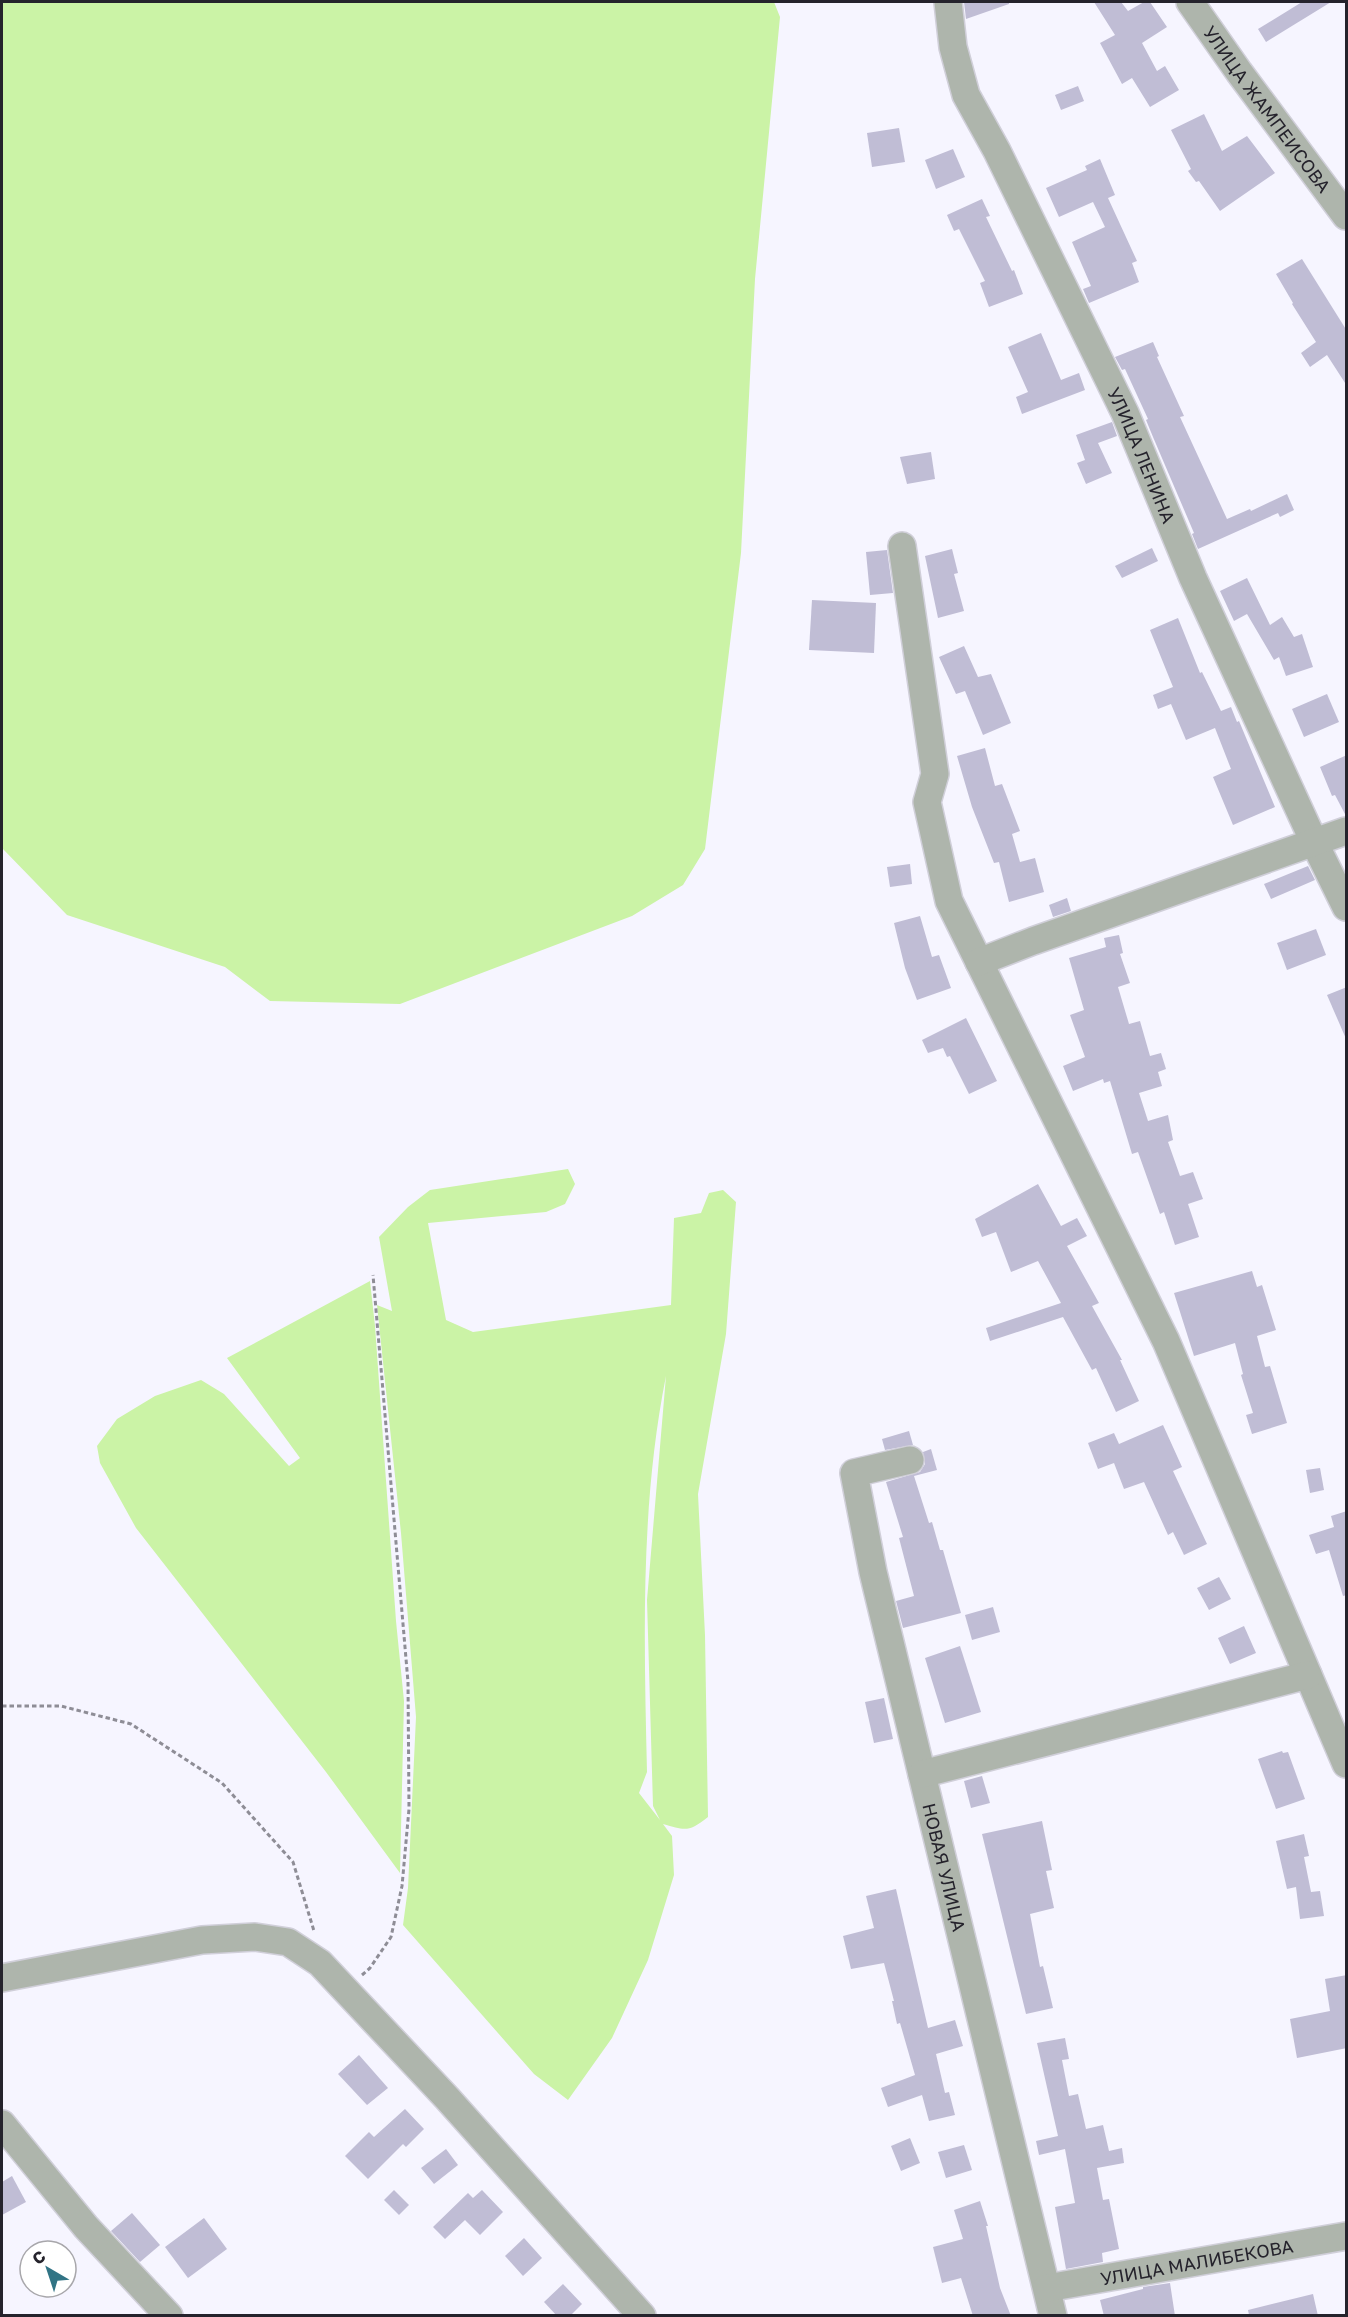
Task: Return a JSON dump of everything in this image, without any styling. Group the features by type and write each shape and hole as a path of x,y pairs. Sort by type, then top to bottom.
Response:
{"street":[{"name":"УЛИЦА ЛЕНИНА","path":"948,2 953,47 966,94 997,151 1125,413 1193,578 1314,842 1347,907"},
{"name":"УЛИЦА ЖАМПЕИСОВА","path":"1190,2 1239,72 1347,216"},
{"path":"902,546 935,774 927,802 949,901 1166,1341 1347,1764"},
{"path":"979,962 1347,831"},
{"name":"НОВАЯ УЛИЦА","path":"909,1460 854,1473 873,1572 1053,2316"},
{"path":"922,1774 1308,1676"},
{"path":"2,1978 202,1940 255,1936 288,1942 320,1963 345,1989 447,2098 642,2316"},
{"path":"2,2124 86,2227 169,2316"},
{"name":"УЛИЦА МАЛИБЕКОВА","path":"1047,2288 1347,2236"}],"path":[{"path":"345,1989 370,1968 391,1937 402,1886 409,1809 408,1682 373,1275"},
{"path":"2,1706 61,1706 131,1724 222,1783 293,1862 313,1927 320,1963"}],"green space":[{"path":"2,2 774,2 780,17 755,279 741,553 705,849 683,885 632,916 400,1004 270,1001 225,967 67,915 2,848"},
{"path":"568,1169 575,1184 565,1204 546,1212 428,1223 446,1320 473,1332 671,1305 674,1218 701,1213 709,1193 723,1190 736,1202 726,1334 698,1494 705,1635 708,1817 696,1826 686,1829 663,1824 672,1836 674,1875 648,1960 612,2038 568,2100 534,2074 403,1925 408,1888 416,1717 401,1533 377,1305 392,1311 379,1237 408,1207 430,1190","holes":["666,1376 647,1600 653,1806 660,1820 639,1793 647,1772 645,1623 648,1524 652,1474"]},
{"path":"370,1281 404,1701 400,1873 326,1772 136,1528 100,1463 97,1446 117,1419 155,1396 201,1380 224,1394 289,1466 300,1458 227,1358"}],"building":[{"path":"964,2 1009,2 1009,4 966,19"},
{"path":"1094,2 1121,2 1128,11 1144,2 1150,2 1167,27 1142,43 1157,71 1165,66 1179,90 1150,107 1132,78 1122,84 1100,43 1115,35"},
{"path":"1302,2 1331,2 1266,42 1258,29"},
{"path":"1078,86 1084,101 1061,110 1055,95"},
{"path":"1204,114 1222,151 1247,136 1275,173 1220,211 1199,181 1196,182 1188,171 1191,169 1171,130"},
{"path":"899,128 905,162 872,167 867,133"},
{"path":"953,149 965,177 936,189 925,160"},
{"path":"1100,159 1115,195 1108,198 1137,261 1132,263 1139,282 1089,303 1083,289 1091,286 1072,242 1105,227 1093,202 1059,217 1046,188 1087,170 1085,166"},
{"path":"982,199 990,216 986,217 1012,271 1014,270 1023,294 989,307 980,283 985,281 959,229 954,231 947,215"},
{"path":"1302,259 1347,331 1347,386 1327,355 1310,367 1301,353 1316,342 1276,274"},
{"path":"1041,333 1061,380 1079,373 1085,390 1022,414 1016,397 1028,392 1008,347"},
{"path":"1153,342 1159,356 1157,357 1184,416 1180,417 1227,519 1250,509 1251,511 1287,494 1294,510 1280,517 1278,513 1198,549 1192,534 1194,533 1146,420 1148,419 1125,369 1122,370 1115,357"},
{"path":"1112,422 1117,436 1098,443 1112,473 1086,484 1077,463 1085,460 1076,435"},
{"path":"931,452 935,479 907,484 900,457"},
{"path":"1152,548 1158,561 1122,578 1115,566"},
{"path":"952,549 958,573 954,574 964,611 938,618 925,556"},
{"path":"887,550 893,593 870,595 866,552"},
{"path":"1247,578 1270,625 1282,617 1294,637 1302,634 1313,667 1286,676 1279,657 1274,660 1247,614 1234,621 1220,591"},
{"path":"812,600 876,603 874,653 809,650"},
{"path":"1178,618 1200,673 1202,672 1221,711 1231,707 1237,722 1239,721 1275,807 1233,825 1213,777 1231,769 1215,728 1186,740 1171,704 1158,709 1153,695 1173,687 1150,630"},
{"path":"964,646 978,677 991,674 1011,723 983,735 965,691 956,694 939,657"},
{"path":"1327,694 1339,722 1304,737 1292,709"},
{"path":"985,748 995,786 1002,784 1020,831 1012,834 1020,862 1035,858 1044,892 1009,902 999,862 994,863 972,807 957,756"},
{"path":"1347,755 1346,816 1335,795 1332,796 1320,767"},
{"path":"910,864 912,884 890,887 887,867"},
{"path":"1308,866 1315,880 1271,899 1264,884"},
{"path":"1067,898 1071,911 1053,917 1049,905"},
{"path":"920,916 932,957 939,955 951,988 917,1000 905,968 894,923"},
{"path":"1316,929 1326,955 1287,970 1277,943"},
{"path":"1119,935 1123,953 1120,954 1130,983 1118,987 1129,1024 1140,1021 1150,1056 1161,1053 1166,1069 1158,1072 1162,1086 1139,1093 1148,1121 1168,1115 1173,1140 1168,1142 1180,1176 1193,1172 1203,1199 1188,1204 1199,1237 1175,1245 1164,1212 1160,1214 1138,1152 1132,1154 1110,1081 1104,1083 1103,1079 1073,1091 1063,1066 1085,1057 1070,1015 1084,1010 1069,958 1106,947 1104,938"},
{"path":"1347,987 1347,1041 1327,995"},
{"path":"966,1018 997,1081 969,1094 950,1056 947,1057 943,1048 928,1053 922,1040"},
{"path":"1038,1184 1061,1226 1077,1218 1087,1236 1067,1246 1099,1303 1092,1306 1122,1360 1120,1360 1139,1401 1116,1412 1096,1368 1092,1370 1063,1317 990,1341 986,1328 1061,1303 1038,1261 1011,1272 996,1232 982,1237 975,1219"},
{"path":"1252,1271 1257,1287 1262,1285 1276,1330 1257,1336 1265,1367 1270,1366 1287,1423 1252,1434 1246,1415 1253,1413 1241,1375 1243,1374 1235,1343 1194,1356 1174,1293"},
{"path":"1163,1425 1182,1467 1173,1471 1207,1544 1184,1555 1173,1532 1168,1535 1144,1482 1124,1489 1114,1463 1098,1469 1088,1443 1114,1433 1119,1444"},
{"path":"909,1431 913,1445 885,1450 882,1439"},
{"path":"931,1449 937,1470 914,1476 929,1523 932,1522 940,1550 943,1550 961,1613 903,1628 896,1601 914,1596 899,1538 903,1537 886,1482 920,1472 925,1464 923,1452"},
{"path":"1320,1468 1324,1490 1310,1493 1306,1470"},
{"path":"1347,1511 1347,1595 1343,1596 1329,1550 1316,1554 1309,1535 1334,1527 1331,1516"},
{"path":"1219,1577 1231,1599 1209,1610 1197,1588"},
{"path":"993,1607 1000,1632 972,1640 965,1615"},
{"path":"1244,1626 1256,1653 1230,1664 1218,1638"},
{"path":"960,1646 981,1712 945,1723 925,1658"},
{"path":"884,1698 893,1739 874,1743 865,1702"},
{"path":"1282,1751 1283,1753 1288,1752 1305,1799 1276,1809 1258,1759"},
{"path":"982,1776 990,1803 971,1808 964,1781"},
{"path":"1042,1821 1052,1870 1046,1871 1054,1908 1030,1914 1040,1967 1043,1966 1053,2008 1026,2014 982,1834"},
{"path":"1304,1834 1309,1856 1304,1857 1311,1892 1320,1891 1324,1916 1300,1919 1296,1887 1287,1889 1276,1841"},
{"path":"896,1889 928,2028 955,2020 963,2046 936,2054 945,2093 949,2092 955,2115 929,2121 922,2095 888,2107 881,2088 915,2075 900,2023 897,2024 892,2001 894,2001 884,1963 851,1969 843,1936 874,1928 866,1896"},
{"path":"1347,1975 1347,2048 1297,2058 1290,2019 1330,2011 1325,1979"},
{"path":"1065,2038 1069,2059 1062,2060 1069,2096 1078,2094 1086,2129 1103,2125 1109,2151 1122,2148 1124,2163 1097,2168 1103,2200 1109,2199 1119,2249 1102,2253 1103,2262 1066,2269 1055,2207 1075,2203 1065,2149 1039,2155 1036,2141 1058,2136 1037,2043"},
{"path":"359,2055 388,2088 367,2105 338,2074"},
{"path":"405,2109 424,2129 406,2147 403,2144 368,2179 345,2156 369,2132 374,2137"},
{"path":"910,2138 920,2163 901,2171 891,2146"},
{"path":"964,2145 972,2170 946,2178 938,2152"},
{"path":"446,2149 458,2165 434,2184 421,2168"},
{"path":"12,2176 26,2202 2,2215 2,2182"},
{"path":"394,2190 409,2205 399,2215 384,2200"},
{"path":"482,2190 503,2212 480,2235 465,2220 445,2239 433,2227 468,2193 473,2198"},
{"path":"980,2201 988,2226 986,2226 1000,2288 1011,2316 973,2316 961,2278 942,2283 933,2247 963,2239 954,2210"},
{"path":"132,2213 160,2245 140,2262 111,2231"},
{"path":"204,2218 227,2249 188,2278 165,2247"},
{"path":"524,2238 542,2258 523,2276 505,2256"},
{"path":"1170,2283 1175,2316 1104,2316 1100,2300 1143,2289 1143,2287"},
{"path":"563,2284 582,2304 570,2316 557,2316 544,2302"},
{"path":"1313,2294 1318,2316 1249,2315 1248,2310"}]}
